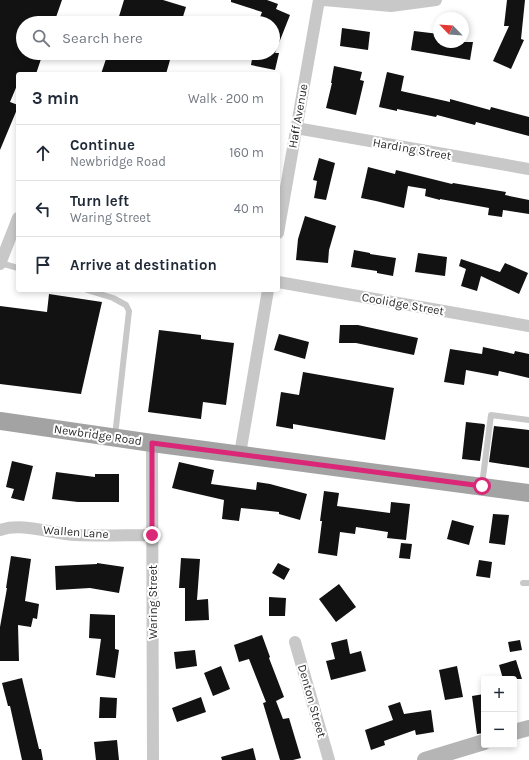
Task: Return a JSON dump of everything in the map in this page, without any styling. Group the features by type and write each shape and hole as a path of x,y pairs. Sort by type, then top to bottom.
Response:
{"main road":[{"name":"Newbridge Road","path":"0,421 115,438 529,493"},
{"path":"517,731 529,728"},
{"path":"425,760 481,743"}],"street":[{"name":"Haff Avenue","path":"280,221 319,0"},
{"path":"324,0 391,6 436,0"},
{"name":"Harding Street","path":"296,128 529,169"},
{"path":"0,263 16,223"},
{"name":"Coolidge Street","path":"280,282 529,326"},
{"path":"240,454 268,292"},
{"name":"Waring Street","path":"152,443 153,760"},
{"name":"Wallen Lane","path":"0,530 7,528 20,528 74,535 152,535"},
{"name":"Denton Street","path":"295,642 329,760"}],"lane":[{"path":"0,263 16,267"},
{"path":"94,292 113,298 126,305 128,311 115,438"},
{"path":"482,486 491,415 529,420"}],"building":[{"path":"0,0 62,0 56,16 16,16 16,60 41,60 37,72 16,72 16,88 10,102 16,104 16,112 0,150"},
{"path":"124,0 163,0 186,7 183,16 119,16"},
{"path":"231,0 267,0 278,4 276,9 290,15 280,40 280,16 260,16 262,12 231,2"},
{"path":"507,0 525,0 521,39 524,40 511,69 493,61 509,26 504,26"},
{"path":"342,28 370,32 368,50 340,46"},
{"path":"414,31 433,33 433,48 469,48 469,42 473,42 470,60 411,50"},
{"path":"106,60 170,60 167,72 102,72"},
{"path":"252,60 277,60 275,70 251,65"},
{"path":"334,66 362,72 360,80 364,81 356,115 326,108 332,83"},
{"path":"387,72 404,76 401,91 450,102 450,99 490,110 491,107 529,117 529,136 476,122 475,125 437,115 436,117 379,107"},
{"path":"319,158 335,163 326,200 314,198 317,181 313,180"},
{"path":"368,167 395,174 396,170 452,184 506,192 505,195 529,200 529,214 503,210 502,217 488,215 489,208 425,196 426,189 408,186 404,208 361,198"},
{"path":"305,216 336,226 329,250 328,263 296,260 298,239"},
{"path":"354,250 396,258 393,276 377,273 377,271 351,267"},
{"path":"418,253 447,257 445,276 415,272"},
{"path":"461,259 500,272 505,263 528,273 519,294 481,276 477,291 461,286 466,269 459,266"},
{"path":"49,294 102,302 81,394 0,384 0,306 47,312"},
{"path":"340,325 358,325 418,338 414,355 356,343 339,343"},
{"path":"159,330 201,335 201,339 234,343 226,405 203,402 201,419 148,412"},
{"path":"279,334 309,342 305,359 274,350"},
{"path":"483,347 514,354 515,351 529,354 529,378 499,371 498,376 466,370 464,385 444,382 450,349 482,354"},
{"path":"303,372 394,388 385,440 293,424 293,429 276,426 281,392 299,395"},
{"path":"466,422 485,425 480,461 462,459"},
{"path":"494,426 529,430 529,468 489,462"},
{"path":"12,461 33,466 24,501 11,498 14,489 6,487"},
{"path":"179,462 214,470 211,484 256,490 257,482 307,494 300,520 279,514 279,512 241,508 239,521 222,519 224,500 172,488"},
{"path":"56,472 95,477 95,474 119,474 119,502 78,502 52,499"},
{"path":"324,491 339,493 337,506 390,513 391,502 410,504 406,540 387,538 388,532 356,527 355,534 340,532 337,556 318,553"},
{"path":"493,514 509,515 505,545 489,543"},
{"path":"452,520 474,526 469,545 447,539"},
{"path":"401,543 412,544 410,559 399,558"},
{"path":"11,556 31,559 25,601 39,604 37,619 33,618 31,627 18,625 19,661 0,661 0,627"},
{"path":"181,558 200,559 197,600 208,599 209,620 185,621 185,588 179,588"},
{"path":"479,560 492,562 490,578 476,576"},
{"path":"97,563 124,567 119,593 90,588 56,590 55,566"},
{"path":"278,563 290,569 284,580 272,573"},
{"path":"339,584 356,607 336,622 319,599"},
{"path":"269,597 286,598 285,616 269,616"},
{"path":"90,614 115,615 115,649 119,650 115,678 96,675 101,639 89,638"},
{"path":"262,635 284,697 276,701 283,719 289,718 301,758 293,760 280,760 263,703 266,702 249,659 239,662 234,645"},
{"path":"347,639 350,654 361,651 366,671 331,680 326,661 335,659 331,643"},
{"path":"520,640 522,650 510,652 508,642"},
{"path":"195,650 197,666 176,669 174,652"},
{"path":"516,660 522,679 517,679 517,676 502,676 499,665"},
{"path":"221,666 230,689 213,696 204,673"},
{"path":"457,666 463,697 445,700 439,670"},
{"path":"22,678 43,760 22,760 10,706 8,706 2,683"},
{"path":"481,694 481,733 477,734 472,696"},
{"path":"100,697 117,698 116,718 99,718"},
{"path":"201,697 206,712 177,722 172,708"},
{"path":"400,702 404,714 431,710 434,732 416,735 415,730 384,741 385,745 371,750 365,730 393,720 388,706"},
{"path":"117,740 119,760 96,760 94,742"},
{"path":"253,748 256,760 222,760 221,757"}],"route":[{"path":"152,535 152,443 482,486"}]}
